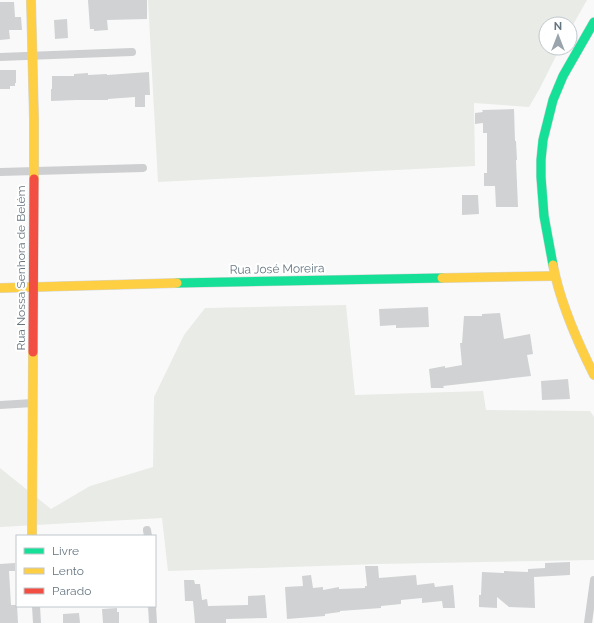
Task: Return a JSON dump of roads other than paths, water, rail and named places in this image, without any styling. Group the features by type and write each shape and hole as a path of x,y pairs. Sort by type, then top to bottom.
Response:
{"street":[{"name":"Rua Nossa Senhora de Belém","path":"31,0 34,171 32,535"},
{"path":"594,22 563,76 553,100 543,140 541,160 544,216 555,276 580,347 594,375"},
{"path":"0,57 132,52"},
{"path":"0,172 143,168"},
{"name":"Rua José Moreira","path":"0,288 555,276"},
{"path":"0,405 33,403"},
{"path":"588,623 594,580"},
{"path":"36,607 37,623"},
{"path":"152,607 153,623"}]}
